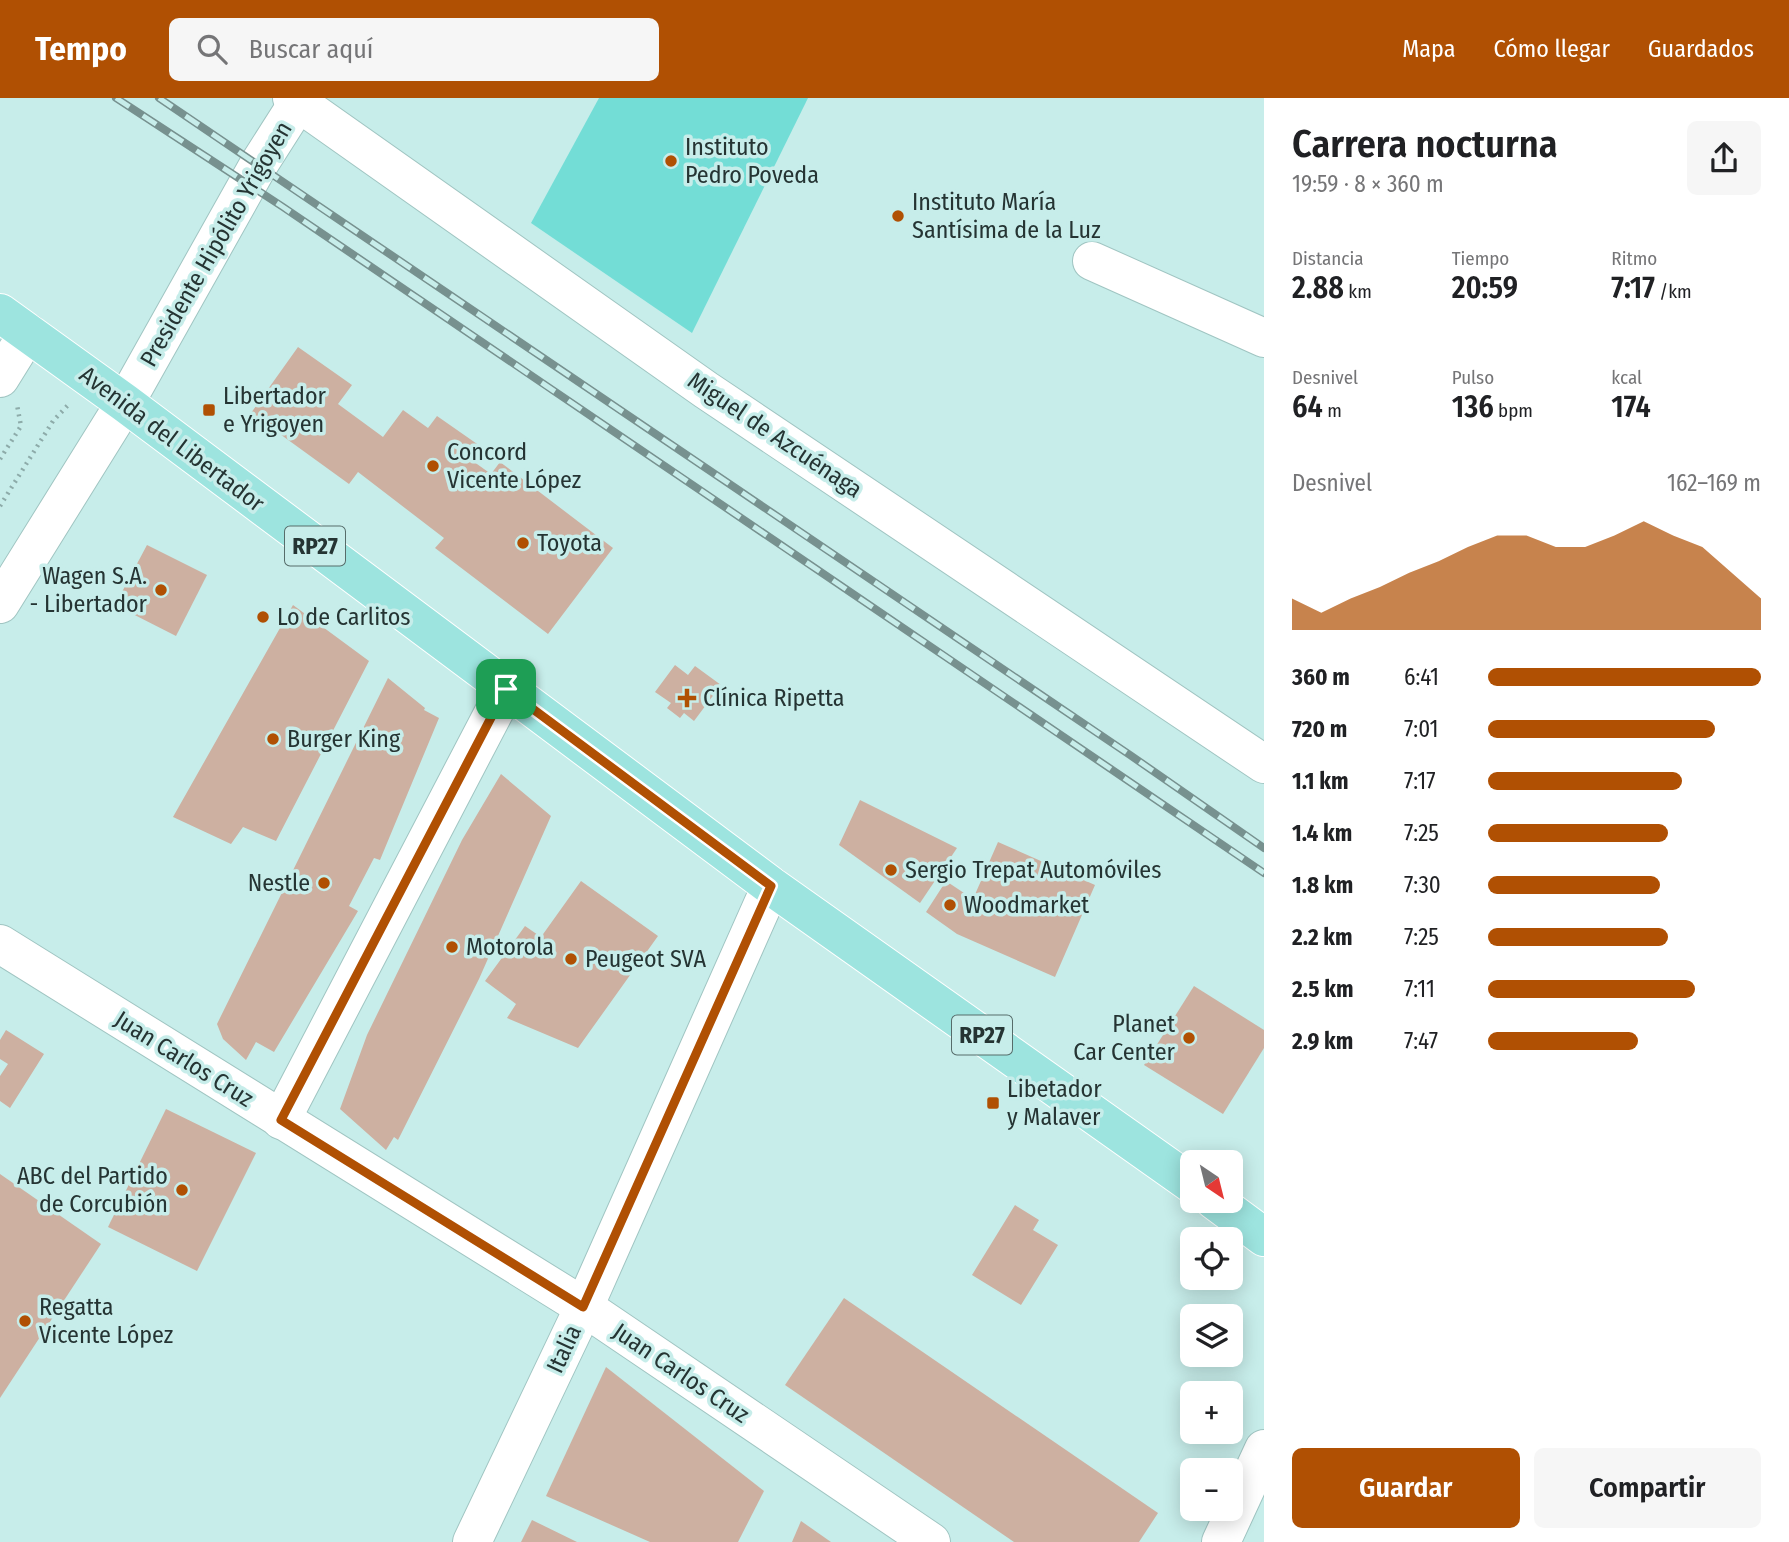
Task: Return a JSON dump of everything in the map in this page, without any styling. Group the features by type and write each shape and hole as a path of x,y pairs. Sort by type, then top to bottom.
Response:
{"main road":[{"name":"Avenida del Libertador","path":"9,347 92,379 771,886 1180,1176"},
{"path":"1232,1213 1264,1237"}],"street":[{"name":"Presidente Hipólito Yrigoyen","path":"0,604 125,403 297,100"},
{"name":"Miguel de Azcuénaga","path":"297,100 706,390 1264,764"},
{"path":"1091,261 1264,338"},
{"path":"281,1120 506,689"},
{"name":"Italia","path":"472,1542 583,1307 771,886"},
{"name":"Juan Carlos Cruz","path":"0,944 583,1307 931,1542"},
{"path":"1221,1542 1264,1449"}],"path":[{"path":"0,459 21,426 9,347"},
{"path":"0,506 52,421 92,379"}],"shaded area":[{"name":"Instituto Pedro Poveda","path":"599,98 808,98 692,333 531,223"}],"building":[{"path":"298,347 352,385 338,404 383,437 403,410 428,428 437,416 480,446 470,459 491,474 500,462 613,548 548,634 435,548 444,538 358,472 349,484 251,413"},
{"name":"Wagen S.A. - Libertador","path":"147,545 207,575 176,636 115,605"},
{"name":"Burger King","path":"293,605 369,661 276,841 243,827 231,844 173,817"},
{"name":"Clínica Ripetta","path":"675,665 688,675 695,666 721,685 694,721 684,713 680,718 667,708 671,703 655,692"},
{"name":"Nestle","path":"388,678 425,708 424,710 439,718 380,860 374,858 349,906 358,911 274,1052 256,1042 246,1060 223,1039 217,1024"},
{"name":"Motorola","path":"501,774 551,816 479,979 398,1140 394,1137 386,1150 340,1109 367,1035 462,840"},
{"path":"860,800 957,848 920,903 839,845"},
{"path":"998,842 1095,885 1055,977 957,934 926,912 946,881 973,899"},
{"name":"Peugeot SVA","path":"581,881 658,936 578,1048 507,1018 516,1004 485,981 525,926 541,937"},
{"path":"1194,986 1264,1030 1264,1048 1223,1114 1144,1065"},
{"path":"6,1030 44,1054 10,1108 0,1101 0,1076 8,1064 0,1059 0,1040"},
{"name":"ABC del Partido de Corcubión","path":"166,1109 256,1153 197,1271 108,1227"},
{"name":"Regatta Vicente López","path":"0,1174 101,1244 0,1398"},
{"path":"1015,1205 1039,1220 1033,1230 1058,1245 1021,1305 972,1275"},
{"path":"844,1298 1158,1513 1139,1542 1014,1542 785,1385"},
{"path":"606,1367 764,1491 738,1542 650,1542 546,1496"},
{"path":"532,1520 577,1542 521,1542"},
{"path":"801,1521 831,1542 792,1542"}],"railway":[{"path":"116,98 283,207 1264,873"},
{"path":"159,98 1264,848"}],"place":[{"name":"Instituto Pedro Poveda","path":"671,161"},
{"name":"Instituto María Santísima de la Luz","path":"898,216"},
{"name":"Libertador e Yrigoyen","path":"209,410"},
{"name":"Concord Vicente López","path":"433,466"},
{"name":"Toyota","path":"523,543"},
{"name":"Wagen S.A. - Libertador","path":"161,590"},
{"name":"Lo de Carlitos","path":"263,617"},
{"name":"Clínica Ripetta","path":"687,698"},
{"name":"Burger King","path":"273,739"},
{"name":"Sergio Trepat Automóviles","path":"891,870"},
{"name":"Nestle","path":"324,883"},
{"name":"Woodmarket","path":"950,905"},
{"name":"Motorola","path":"452,947"},
{"name":"Peugeot SVA","path":"571,959"},
{"name":"Planet Car Center","path":"1189,1038"},
{"name":"Libetador y Malaver","path":"993,1103"},
{"name":"ABC del Partido de Corcubión","path":"182,1190"},
{"name":"Regatta Vicente López","path":"25,1321"}],"route":[{"path":"506,689 771,886 583,1307 281,1120 506,689"}]}
